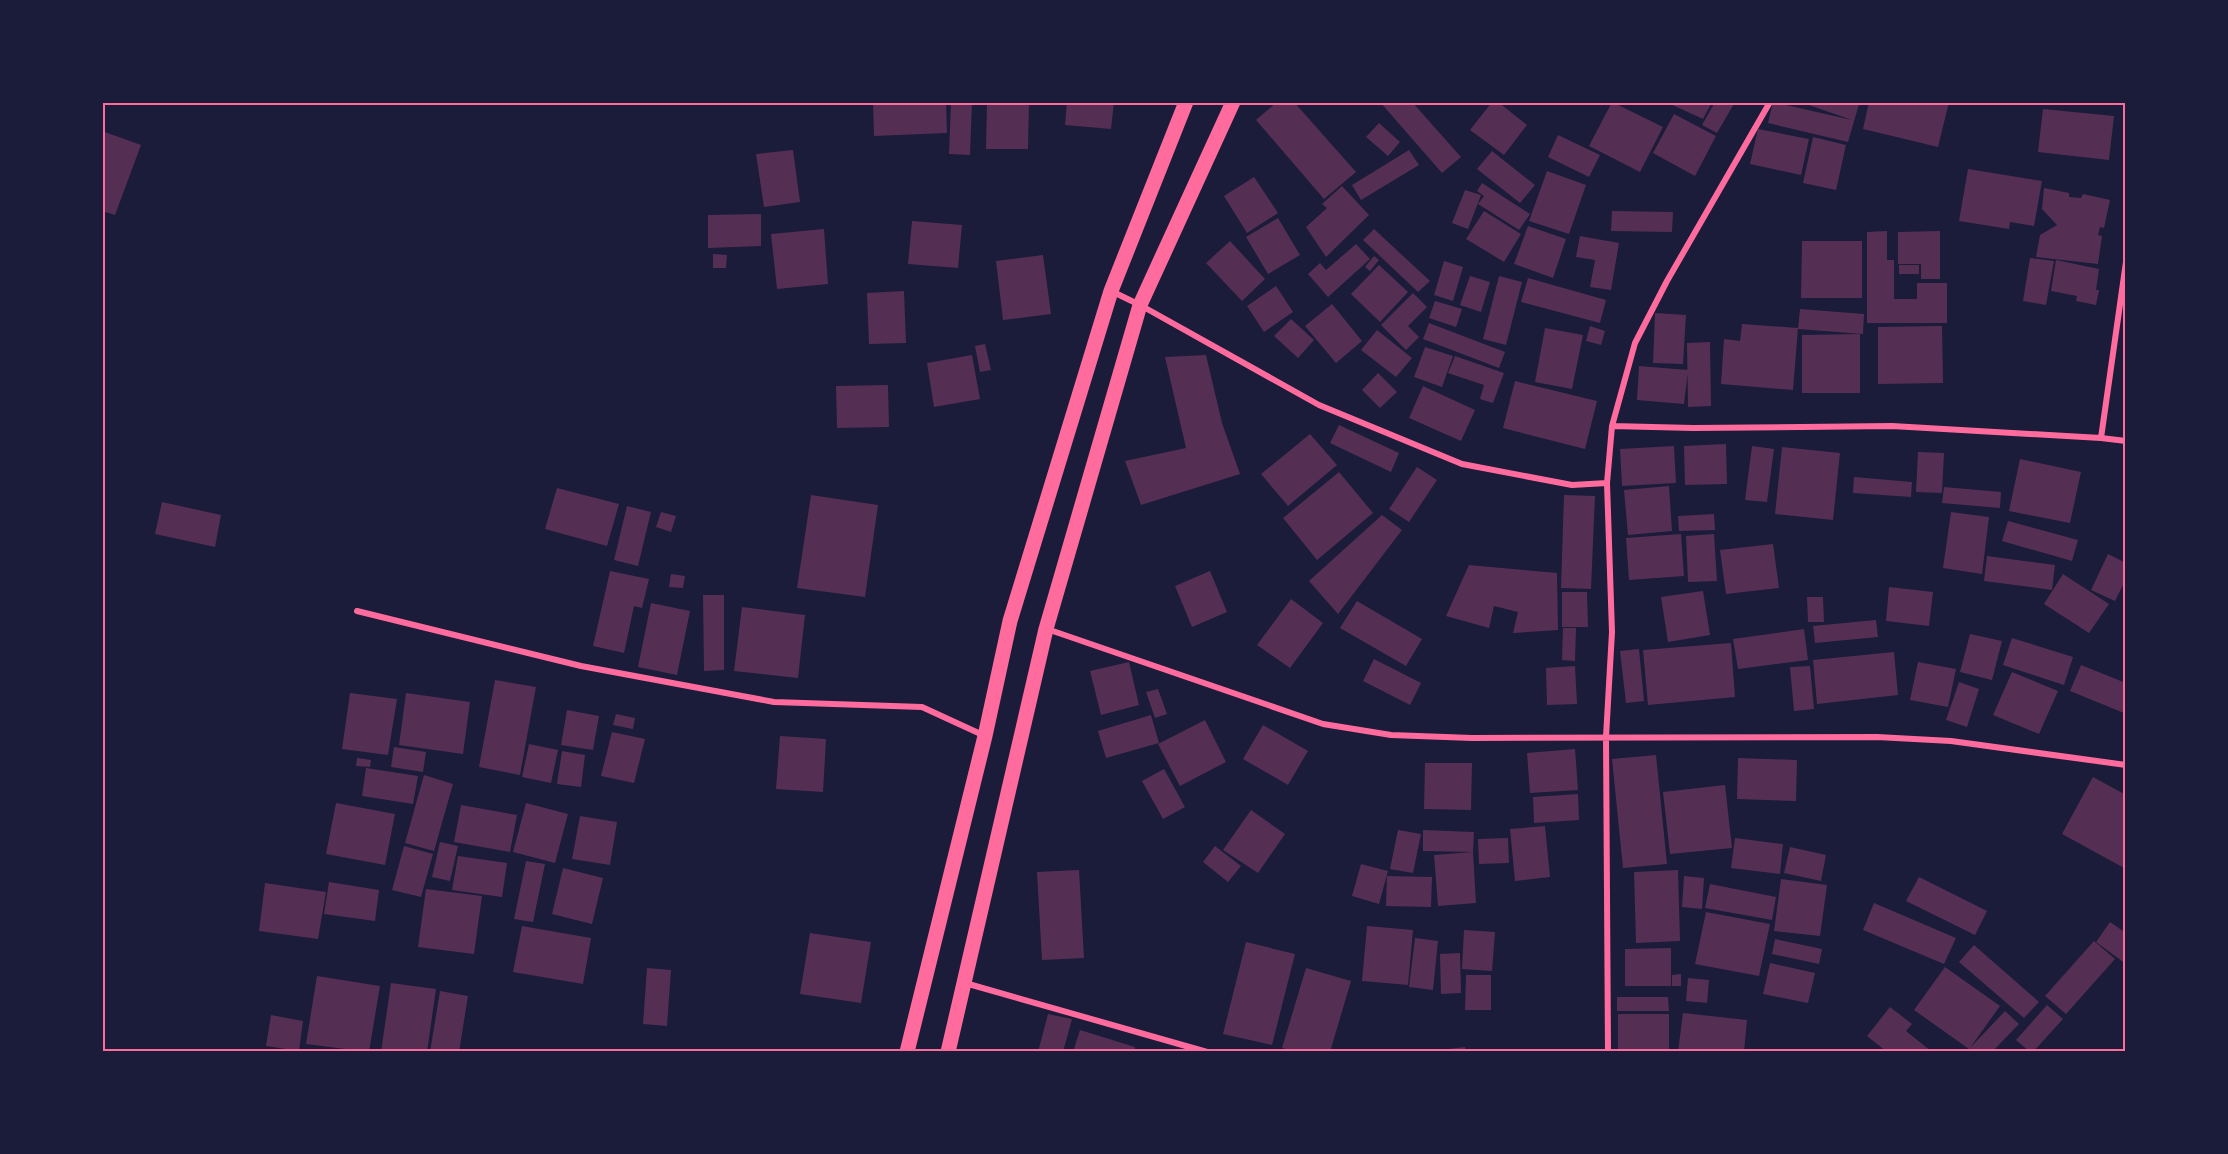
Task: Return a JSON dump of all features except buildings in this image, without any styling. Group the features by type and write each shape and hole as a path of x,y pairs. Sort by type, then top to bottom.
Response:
{"main road":[{"path":"907,1052 985,736 1010,621 1112,291 1186,102"},
{"path":"948,1052 1046,628 1140,305 1233,102"}],"street":[{"path":"1608,1052 1606,737 1612,632 1607,483 1612,426 1635,343 1667,282 1770,102"},
{"path":"2101,438 2126,262"},
{"path":"1112,291 1319,405 1462,464 1572,485 1607,483"},
{"path":"1612,426 1693,428 1892,426 2126,441"},
{"path":"357,611 581,666 774,702 922,707 985,736"},
{"path":"1046,628 1323,724 1391,735 1472,738 1877,737 1940,740 2126,765"},
{"path":"964,983 1207,1052"}]}
